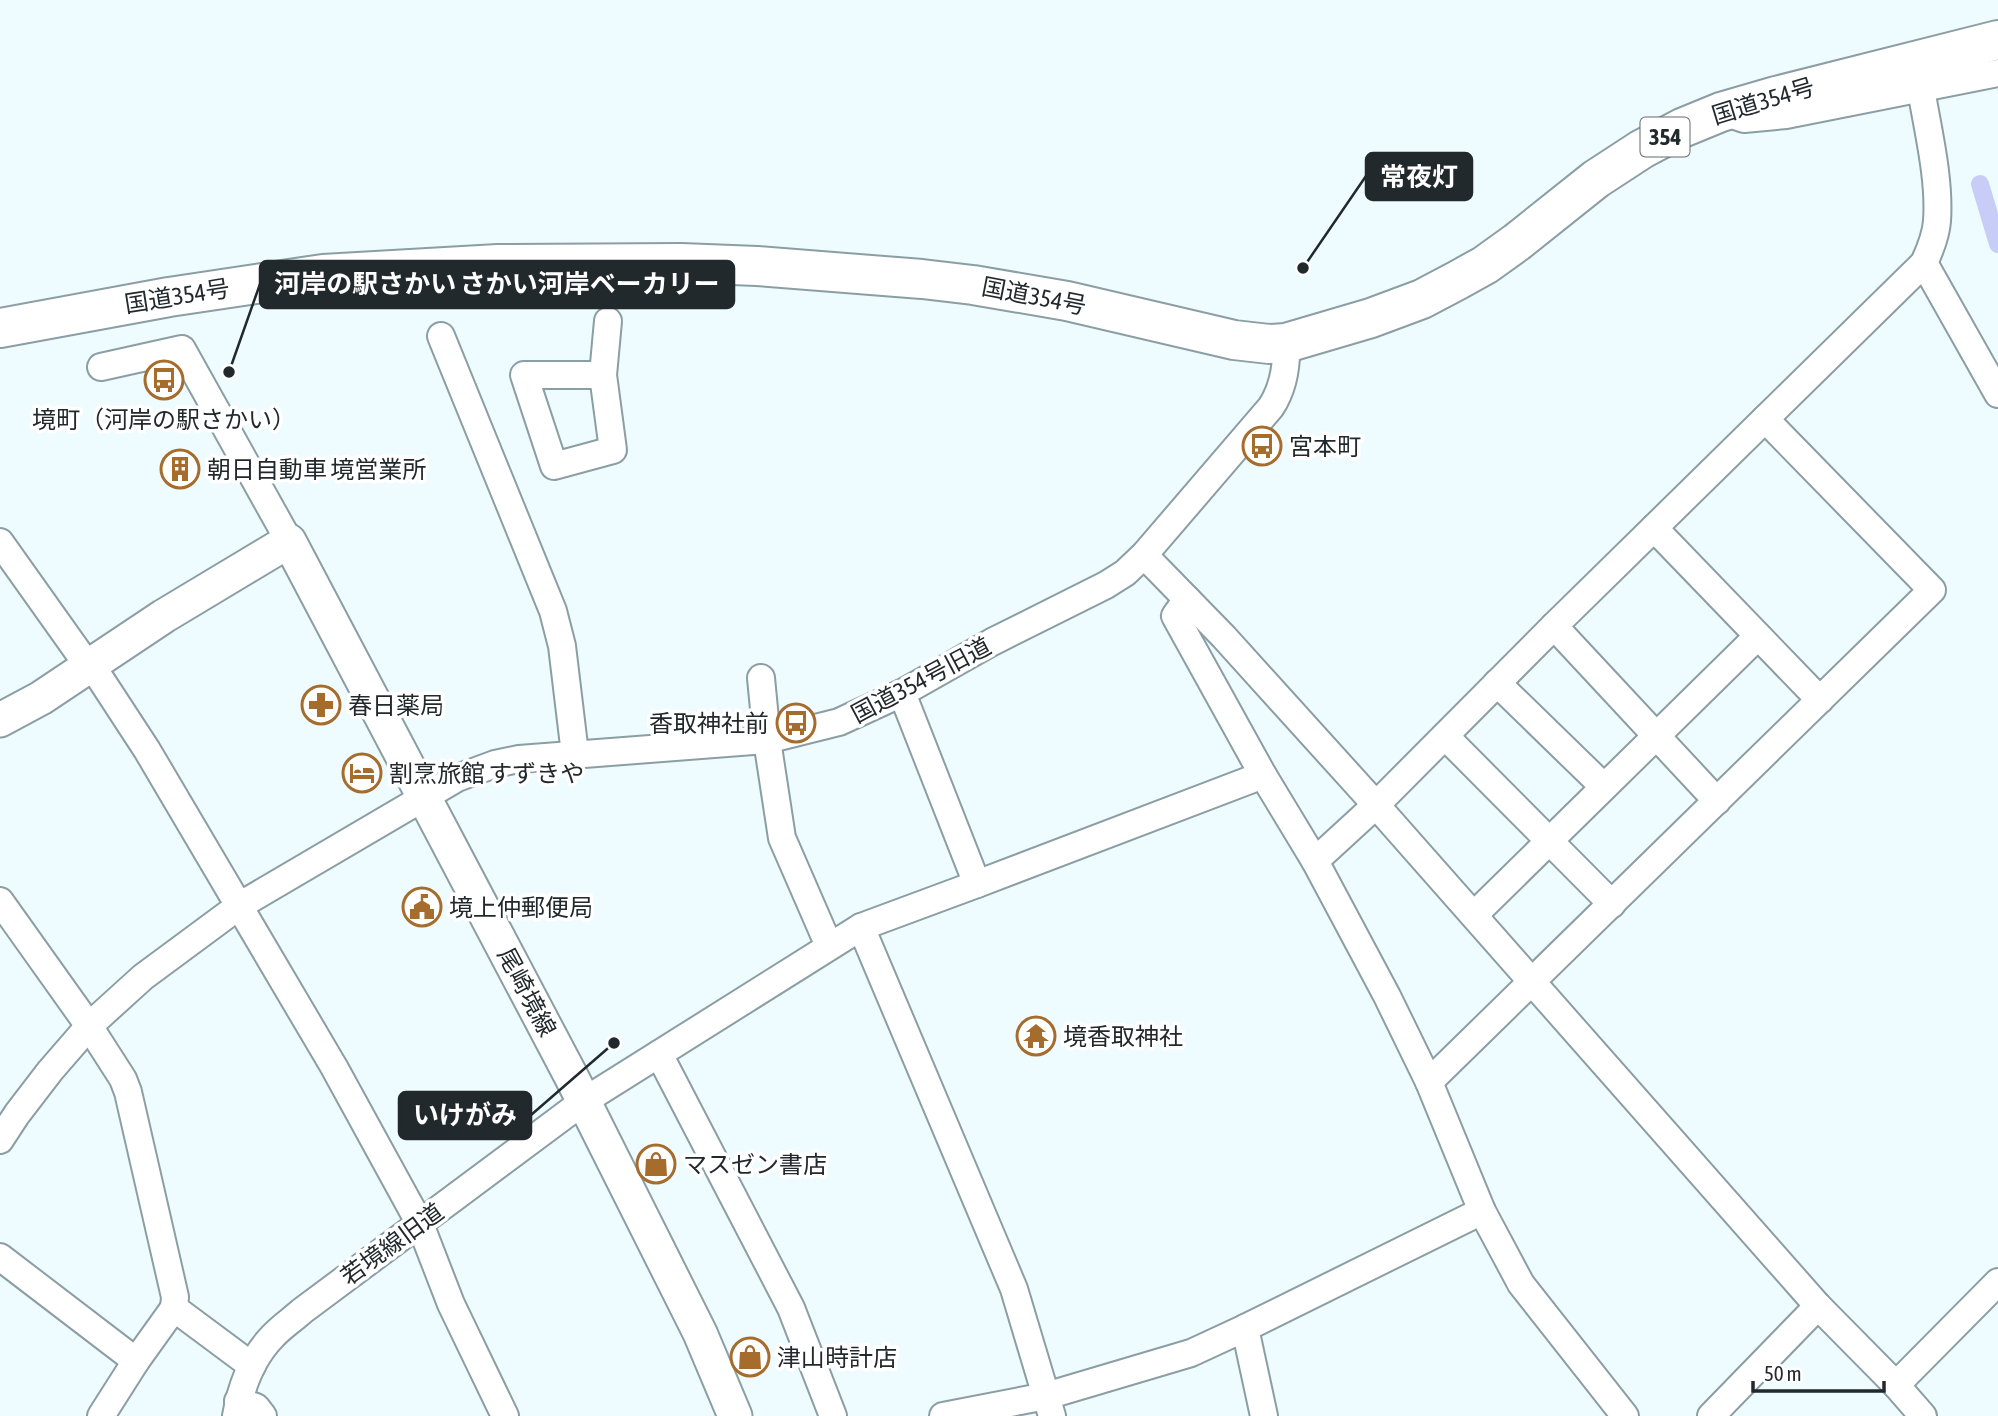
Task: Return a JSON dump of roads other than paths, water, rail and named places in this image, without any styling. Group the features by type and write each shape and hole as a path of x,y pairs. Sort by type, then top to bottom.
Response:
{"highway":[{"name":"国道354号","path":"0,328 169,297 323,274 498,264 681,263 757,266 972,285 1067,301 1241,342 1286,342 1371,318 1422,299 1454,283 1507,250 1596,179 1642,149 1682,128 1721,112 1841,78 1998,40"}],"main road":[{"path":"0,720 41,698 164,617 289,541"},
{"name":"尾崎境線","path":"289,541 584,1101 700,1332 735,1416"}],"street":[{"path":"1721,112 1744,119 1786,116 1998,73"},
{"path":"1315,861 1376,805 1924,263 1932,246 1937,222 1937,191 1922,89"},
{"path":"1924,263 1998,394"},
{"path":"603,375 608,321"},
{"path":"441,336 553,611 562,646 575,754"},
{"name":"国道354号旧道","path":"0,1140 33,1092 89,1026 143,977 239,906 457,778 495,764 519,759 766,740 839,722 902,693 992,642 1106,585 1125,573 1144,555 1277,399 1287,362 1286,342"},
{"path":"101,367 182,349 289,541"},
{"path":"1429,1082 1932,590 1765,419"},
{"path":"1654,528 1820,700"},
{"path":"0,542 98,675 147,750 334,1067 420,1224 451,1304 505,1416"},
{"path":"1144,555 1187,598 1376,805 1818,1306 1923,1416"},
{"path":"1187,598 1175,616 1263,775 1315,861 1387,996 1429,1082 1482,1211 1521,1284 1625,1416"},
{"path":"1554,626 1717,801"},
{"path":"1474,915 1758,636"},
{"path":"761,678 766,740 782,838 829,946"},
{"path":"1497,683 1604,787"},
{"path":"902,693 977,884"},
{"path":"1445,736 1612,904"},
{"name":"若境線旧道","path":"237,1409 240,1394 252,1366 272,1337 302,1311 584,1101 861,926 1263,775"},
{"path":"0,901 89,1026 123,1079 175,1297 174,1308 101,1416"},
{"path":"861,926 1014,1289 1049,1406"},
{"path":"659,1054 791,1308 833,1416"},
{"path":"943,1416 1049,1406 1191,1353 1482,1211"},
{"path":"0,1257 136,1361"},
{"path":"1896,1385 1998,1282"},
{"path":"1711,1416 1818,1306"},
{"path":"174,1308 252,1366"},
{"path":"1245,1328 1264,1416"},
{"path":"237,1409 256,1407 263,1416"}],"waterway":[{"path":"1980,184 1998,244"}],"place":[{"name":"常夜灯","path":"1303,268"},
{"name":"河岸の駅さかい さかい河岸ベーカリー","path":"229,372"},
{"name":"境町（河岸の駅さかい）","path":"164,380"},
{"name":"宮本町","path":"1262,446"},
{"name":"朝日自動車 境営業所","path":"180,469"},
{"name":"春日薬局","path":"321,705"},
{"name":"香取神社前","path":"796,723"},
{"name":"割烹旅館 すずきや","path":"362,773"},
{"name":"境上仲郵便局","path":"422,907"},
{"name":"境香取神社","path":"1036,1036"},
{"name":"いけがみ","path":"614,1043"},
{"name":"マスゼン書店","path":"656,1164"},
{"name":"津山時計店","path":"750,1357"}]}
